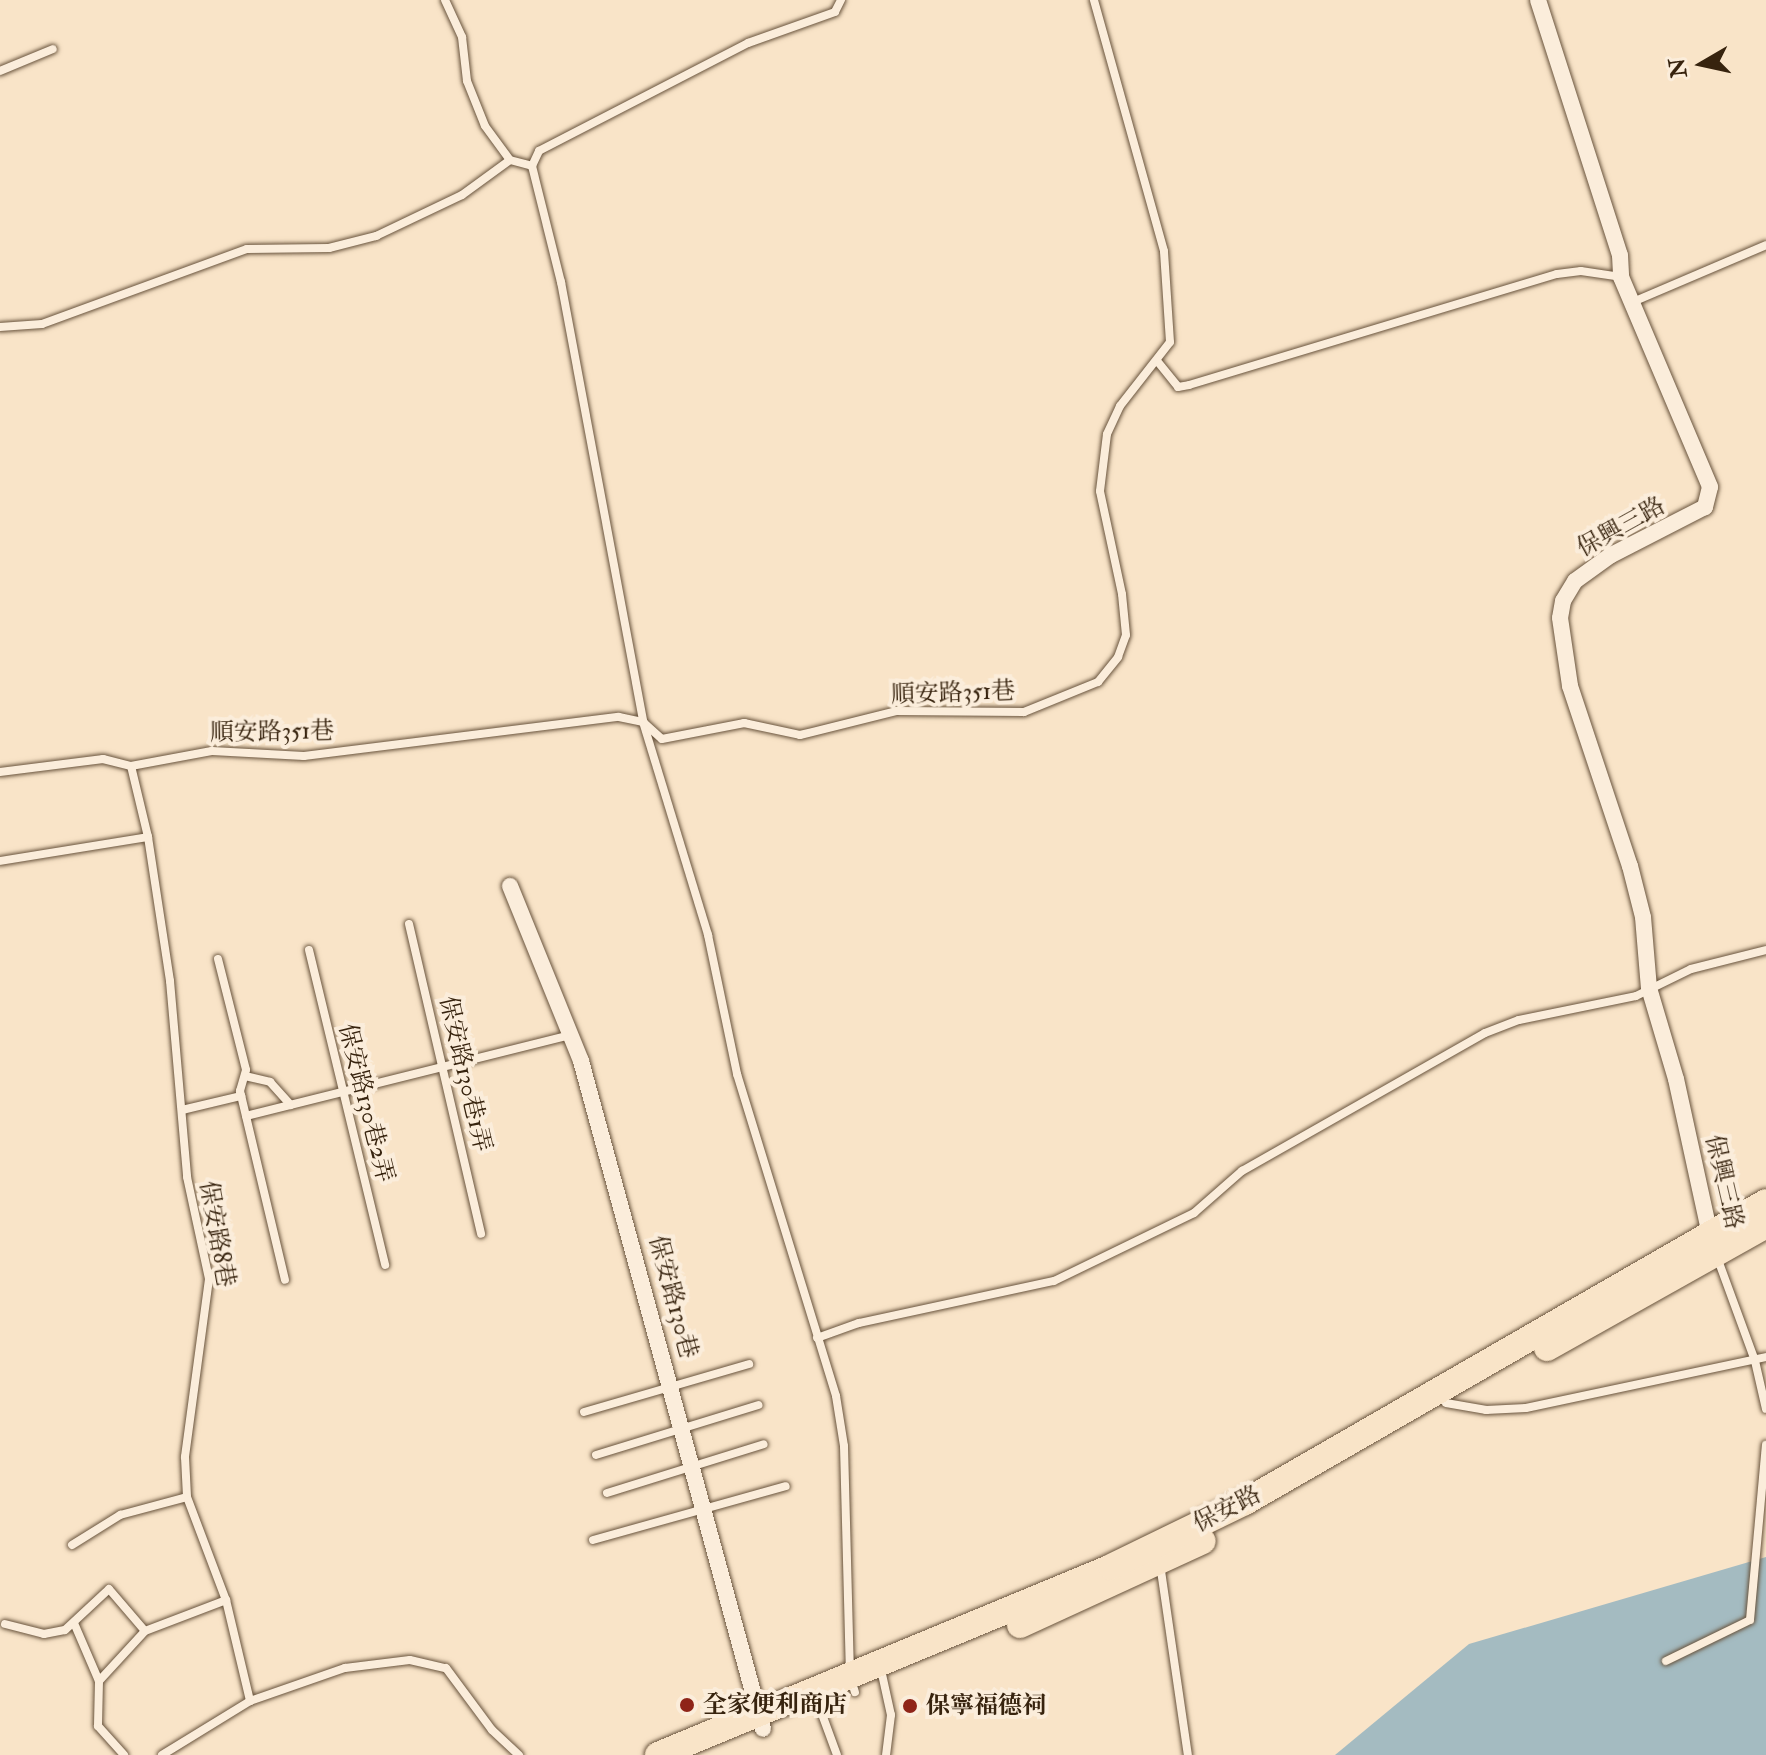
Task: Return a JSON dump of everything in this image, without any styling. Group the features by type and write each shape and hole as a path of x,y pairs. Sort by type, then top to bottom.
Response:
{"main road":[{"name":"保安路","path":"698,1755 760,1722 1160,1564 1446,1403 1713,1247 1766,1202"},
{"name":"保安路","path":"882,1673 1245,1502 1713,1247 1766,1225"},
{"name":"保安路","path":"658,1755 819,1706 852,1684"}],"street":[{"name":"保興三路","path":"1538,0 1620,255 1621,277 1635,301 1650,349 1705,475 1710,499 1693,515 1611,555 1575,581 1563,601 1560,629 1570,686 1633,879 1649,988 1676,1079 1713,1247"},
{"name":"保安路130巷","path":"510,886 572,1035 673,1389 760,1722"}],"lane":[{"path":"445,0 462,37 467,81 485,126 510,160 532,166"},
{"path":"841,0 835,12 748,43 539,151 532,166 561,282 643,722 708,935 737,1074 836,1396 844,1446 852,1684"},
{"name":"順安路351巷","path":"0,772 103,759 131,766 212,751 304,756 619,717 643,722 662,739 744,723 800,735 896,711 1024,712 1098,682 1118,657 1126,635 1122,594 1100,491 1107,434 1134,384 1158,362 1170,342 1164,251 1094,0"},
{"path":"0,71 53,49"},
{"path":"0,327 42,324 247,249 329,248 376,236 462,195 510,160"},
{"path":"1635,301 1766,245"},
{"path":"1158,362 1178,387 1189,385 1557,274 1581,271 1621,277"},
{"name":"保安路8巷","path":"131,766 148,837 170,981 187,1177 209,1279 185,1457 187,1497 226,1600 250,1701"},
{"path":"0,861 148,837"},
{"name":"保安路130巷1弄","path":"409,924 481,1234"},
{"name":"保安路130巷2弄","path":"309,950 385,1265"},
{"path":"817,1338 859,1323 1054,1281 1194,1213 1242,1171 1485,1033 1649,988 1691,969 1766,950"},
{"path":"218,959 245,1076 241,1096 285,1280"},
{"path":"246,1116 572,1035"},
{"path":"245,1076 270,1082 291,1105"},
{"path":"182,1110 241,1096"},
{"path":"1713,1247 1755,1361 1766,1409"},
{"path":"1446,1403 1486,1410 1526,1408 1766,1357"},
{"path":"584,1412 673,1389 749,1364"},
{"path":"596,1455 759,1405"},
{"path":"607,1493 692,1470 764,1444"},
{"path":"1666,1661 1750,1620 1766,1445"},
{"path":"593,1540 704,1512 786,1486"},
{"path":"72,1545 120,1515 187,1497"},
{"path":"1160,1564 1188,1755"},
{"path":"5,1624 44,1634 74,1623 109,1589 145,1631"},
{"path":"99,1681 145,1631 226,1600"},
{"path":"74,1623 99,1681 98,1726 124,1755"},
{"path":"162,1755 250,1701 345,1668 428,1661 456,1679 492,1730 519,1755"},
{"path":"882,1673 891,1715 886,1755"},
{"path":"819,1706 837,1755"}],"water":[{"path":"1766,1557 1766,1755 1335,1755 1469,1644"}],"place":[{"name":"全家便利商店","path":"687,1705"},
{"name":"保寧福德祠","path":"910,1706"}]}
